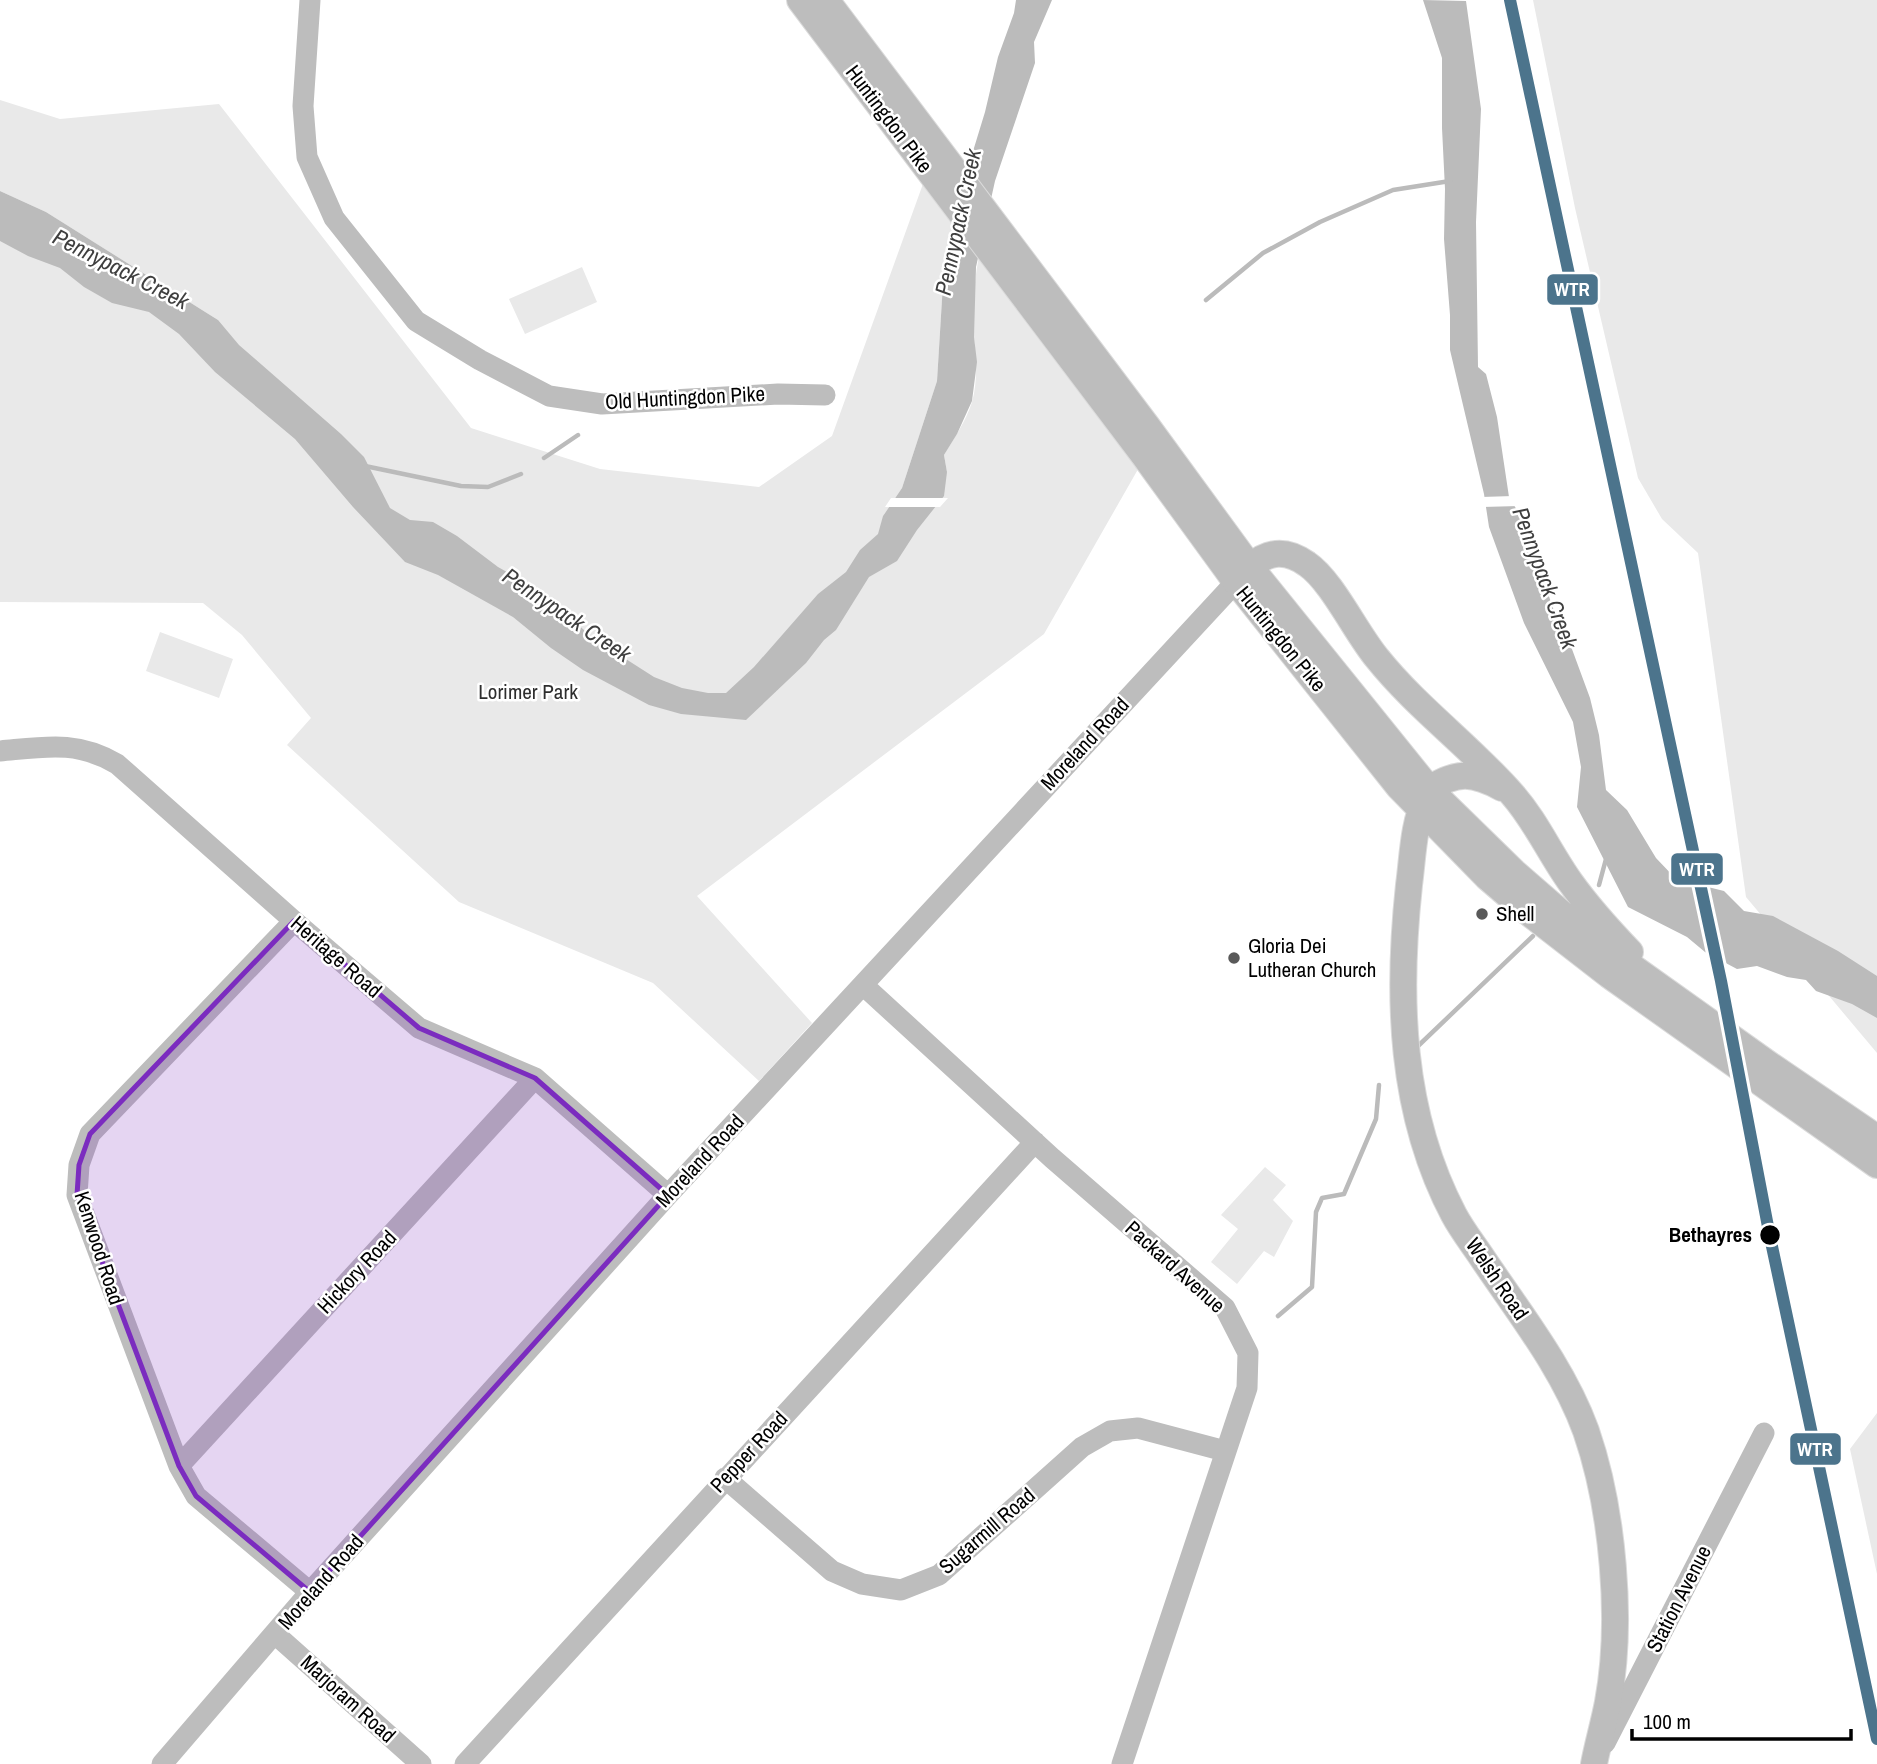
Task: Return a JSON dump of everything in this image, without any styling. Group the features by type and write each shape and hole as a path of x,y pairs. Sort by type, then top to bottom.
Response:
{"main road":[{"name":"Huntingdon Pike","path":"800,0 1025,298 1167,469"},
{"name":"Huntingdon Pike","path":"826,0 1028,270 1243,575 1487,877 1609,975 1877,1165"},
{"path":"1243,575 1262,557 1270,554 1296,557 1317,572 1375,656 1407,693 1513,794 1532,819 1570,881 1597,916 1667,991"},
{"path":"1425,799 1445,778 1461,775 1485,778 1513,794"},
{"name":"Huntingdon Pike","path":"1425,799 1583,932 1877,1138"},
{"name":"Welsh Road","path":"1425,799 1416,821 1403,934 1402,1009 1415,1108 1428,1155 1454,1216 1564,1380 1586,1431 1602,1489 1611,1552 1613,1655 1608,1701 1594,1764"}],"street":[{"name":"Old Huntingdon Pike","path":"310,0 303,106 307,157 334,218 416,321 480,360 549,396 602,404 778,394 825,396"},
{"name":"Moreland Road","path":"162,1764 310,1591 668,1195 1243,575"},
{"name":"Heritage Road","path":"0,751 76,747 100,754 117,764 419,1028 535,1078 668,1195"},
{"name":"Kenwood Road","path":"294,921 90,1134 79,1165 77,1195 178,1466 196,1496 310,1591"},
{"name":"Packard Avenue","path":"863,985 1035,1142 1225,1308 1248,1353 1247,1388 1122,1764"},
{"name":"Hickory Road","path":"178,1466 535,1078"},
{"name":"Pepper Road","path":"466,1764 1035,1142"},
{"name":"Sugarmill Road","path":"725,1478 832,1571 862,1584 901,1590 939,1575 1082,1447 1110,1431 1138,1428 1225,1451"},
{"name":"Station Avenue","path":"1594,1764 1764,1433"},
{"name":"Marjoram Road","path":"275,1634 421,1764"}],"highlighted area":[{"path":"294,921 419,1028 535,1078 668,1195 310,1592 196,1496 179,1466 77,1195 79,1165 90,1134"}],"green space":[{"path":"1533,0 1877,0 1877,1053 1746,897 1698,553 1662,519 1638,478 1575,208"},
{"name":"Lorimer Park","path":"0,100 60,119 219,104 471,428 600,469 759,487 832,436 928,170 958,209 943,283 937,381 902,488 883,516 947,472 944,455 967,416 975,386 973,301 982,241 1145,457 1044,634 697,896 812,1023 759,1081 653,983 459,902 287,745 311,718 242,635 203,603 0,602 0,206 218,320 46,212 0,191"},
{"path":"582,267 597,302 525,334 509,299"},
{"path":"160,632 233,659 219,698 146,671"},
{"path":"1265,1167 1286,1185 1273,1200 1293,1221 1274,1257 1264,1251 1237,1284 1211,1262 1238,1229 1221,1215"},
{"path":"1877,1413 1877,1574 1850,1449"}],"water":[{"name":"Pennypack Creek","path":"1016,0 1052,0 1034,42 1035,63 995,181 976,267 974,337 977,362 972,401 944,455 947,472 944,496 897,561 869,577 836,630 824,640 806,663 746,720 681,714 649,705 583,670 513,617 438,575 405,562 295,439 215,372 179,334 149,312 112,303 84,287 60,268 28,256 0,241 0,191 46,212 218,320 239,345 364,457 390,508 410,520 433,522 457,536 498,567 540,591 593,638 654,677 682,688 726,693 754,667 818,594 846,572 860,550 878,534 883,516 902,488 937,381 943,283 959,197"},
{"path":"1423,0 1466,1 1481,109 1476,222 1478,367 1486,374 1497,417 1509,497 1523,520 1555,614 1569,641 1590,698 1599,735 1606,790 1627,810 1656,858 1676,879 1724,891 1744,911 1773,916 1838,951 1877,976 1877,1018 1852,1004 1816,991 1806,980 1787,977 1757,966 1737,969 1705,952 1687,937 1628,907 1577,807 1581,767 1573,722 1524,623 1489,527 1484,494 1450,350 1444,239 1442,58"}],"pier":[{"path":"1513,496 1519,506 1482,507 1481,497"},
{"path":"891,498 948,498 940,507 885,507"}],"waterway":[{"path":"1206,300 1263,253 1320,222 1393,190 1450,181"},
{"path":"544,458 578,435"},
{"path":"365,466 461,486 488,487 521,474"},
{"path":"1599,885 1606,859"},
{"path":"1417,1047 1533,936"},
{"path":"1278,1316 1312,1287 1316,1212 1322,1198 1344,1194 1376,1119 1379,1085"}],"transit line":[{"name":"WTR","path":"1510,0 1721,981 1770,1237 1877,1739"}],"place":[{"name":"Shell","path":"1482,914"},
{"name":"Gloria Dei Lutheran Church","path":"1234,958"},
{"name":"Bethayres","path":"1770,1235"}]}
